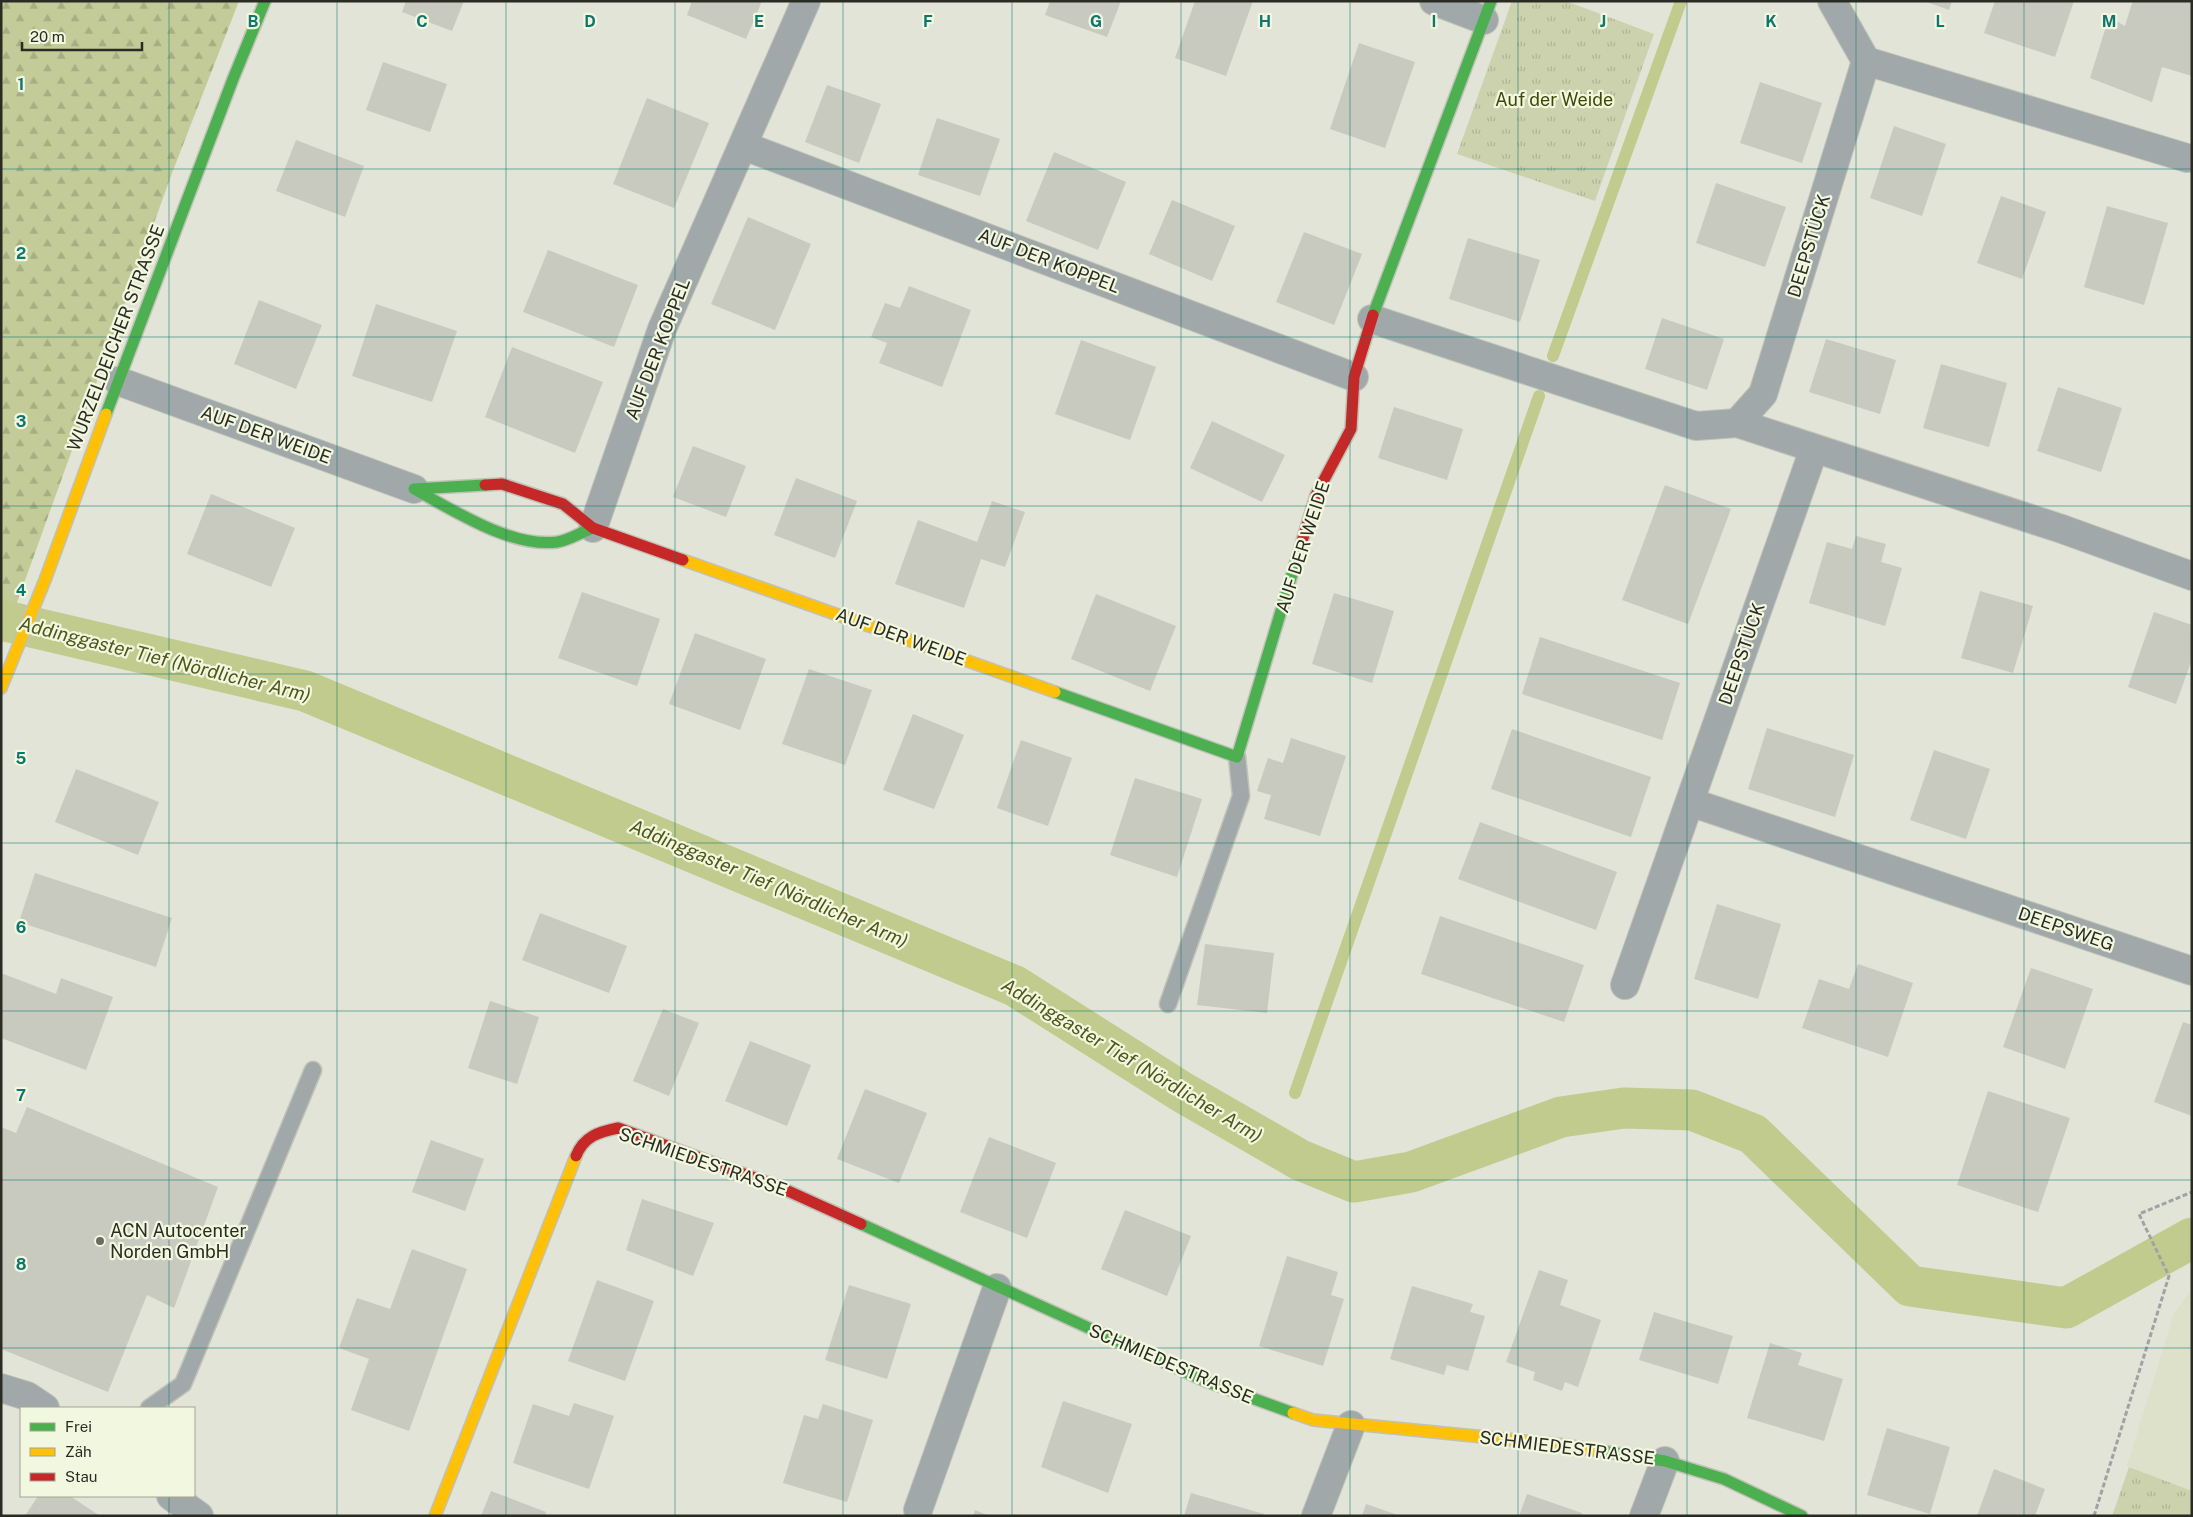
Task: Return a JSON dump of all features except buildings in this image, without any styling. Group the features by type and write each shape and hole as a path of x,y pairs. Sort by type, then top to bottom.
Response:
{"street":[{"name":"AUF DER KOPPEL","path":"593,528 662,329 744,146 806,1"},
{"path":"1434,1 1487,11"},
{"path":"1832,1 1866,61 2187,158"},
{"name":"WURZELDEICHER STRASSE","path":"1,688 45,580 118,381 233,79 258,4"},
{"name":"AUF DER WEIDE","path":"414,489 502,484 563,504 593,528 1237,757 1316,495 1351,429 1354,377 1372,319 1487,11"},
{"name":"DEEPSTÜCK","path":"1738,423 1763,394 1866,61"},
{"name":"AUF DER KOPPEL","path":"744,146 1354,377"},
{"path":"1372,319 1696,426 1738,423 2062,529 2192,576"},
{"name":"AUF DER WEIDE","path":"118,381 414,489 470,518 520,538 554,542 593,528"},
{"name":"DEEPSTÜCK","path":"1625,985 1814,449"},
{"name":"DEEPSWEG","path":"1690,802 2192,971"},
{"name":"SCHMIEDESTRASSE","path":"436,1516 580,1148 597,1132 618,1128 777,1186 997,1288 1205,1381 1313,1420 1565,1445 1665,1461 1724,1479 1802,1516"},
{"path":"918,1510 997,1288"},
{"path":"1,1388 27,1396 44,1407"},
{"path":"1316,1516 1350,1425"},
{"name":"SCHMIEDESTRASSE","path":"1644,1516 1665,1461"},
{"path":"172,1497 200,1516"}],"lane":[{"name":"AUF DER WEIDE","path":"1168,1004 1242,796 1237,757"},
{"path":"149,1407 183,1384 313,1070"}],"path":[{"path":"2094,1516 2169,1276 2139,1214 2192,1192"}],"shaded area":[{"path":"2192,1289 2192,1491 2127,1466 2174,1313"}],"green space":[{"path":"1,1 239,1 172,173 1,647"},
{"name":"Auf der Weide","path":"1512,1 1566,1 1654,34 1595,201 1457,154"},
{"path":"2129,1467 2192,1491 2192,1516 2112,1516"}],"waterway":[{"path":"1553,356 1681,1"},
{"path":"1295,1093 1539,396"},
{"name":"Addinggaster Tief (Nördlicher Arm)","path":"1,620 305,691 1015,986 1182,1092 1300,1160 1354,1182 1411,1172 1561,1117 1624,1108 1692,1110 1753,1134 1910,1286 2066,1308 2192,1238"}],"traffic: fast":[{"path":"106,414 233,79 265,1"},
{"path":"1373,315 1491,1"},
{"path":"485,485 414,489 483,526 521,539 557,542 593,528"},
{"path":"1055,692 1237,757 1300,548"},
{"path":"861,1224 1205,1381 1293,1413"},
{"path":"1595,1450 1665,1461 1724,1479 1802,1516"}],"traffic: slow":[{"path":"1,688 45,580 106,414"},
{"path":"683,560 1055,692"},
{"path":"435,1516 576,1156"},
{"path":"1293,1413 1313,1420 1565,1445 1595,1450"}],"traffic: jam":[{"path":"1300,548 1316,495 1351,429 1354,377 1373,315"},
{"path":"485,485 502,484 563,504 593,528 683,560"},
{"path":"576,1156 579,1149 588,1139 605,1131 618,1128 777,1186 861,1224"}],"place":[{"name":"ACN Autocenter Norden GmbH","path":"100,1241"}]}
